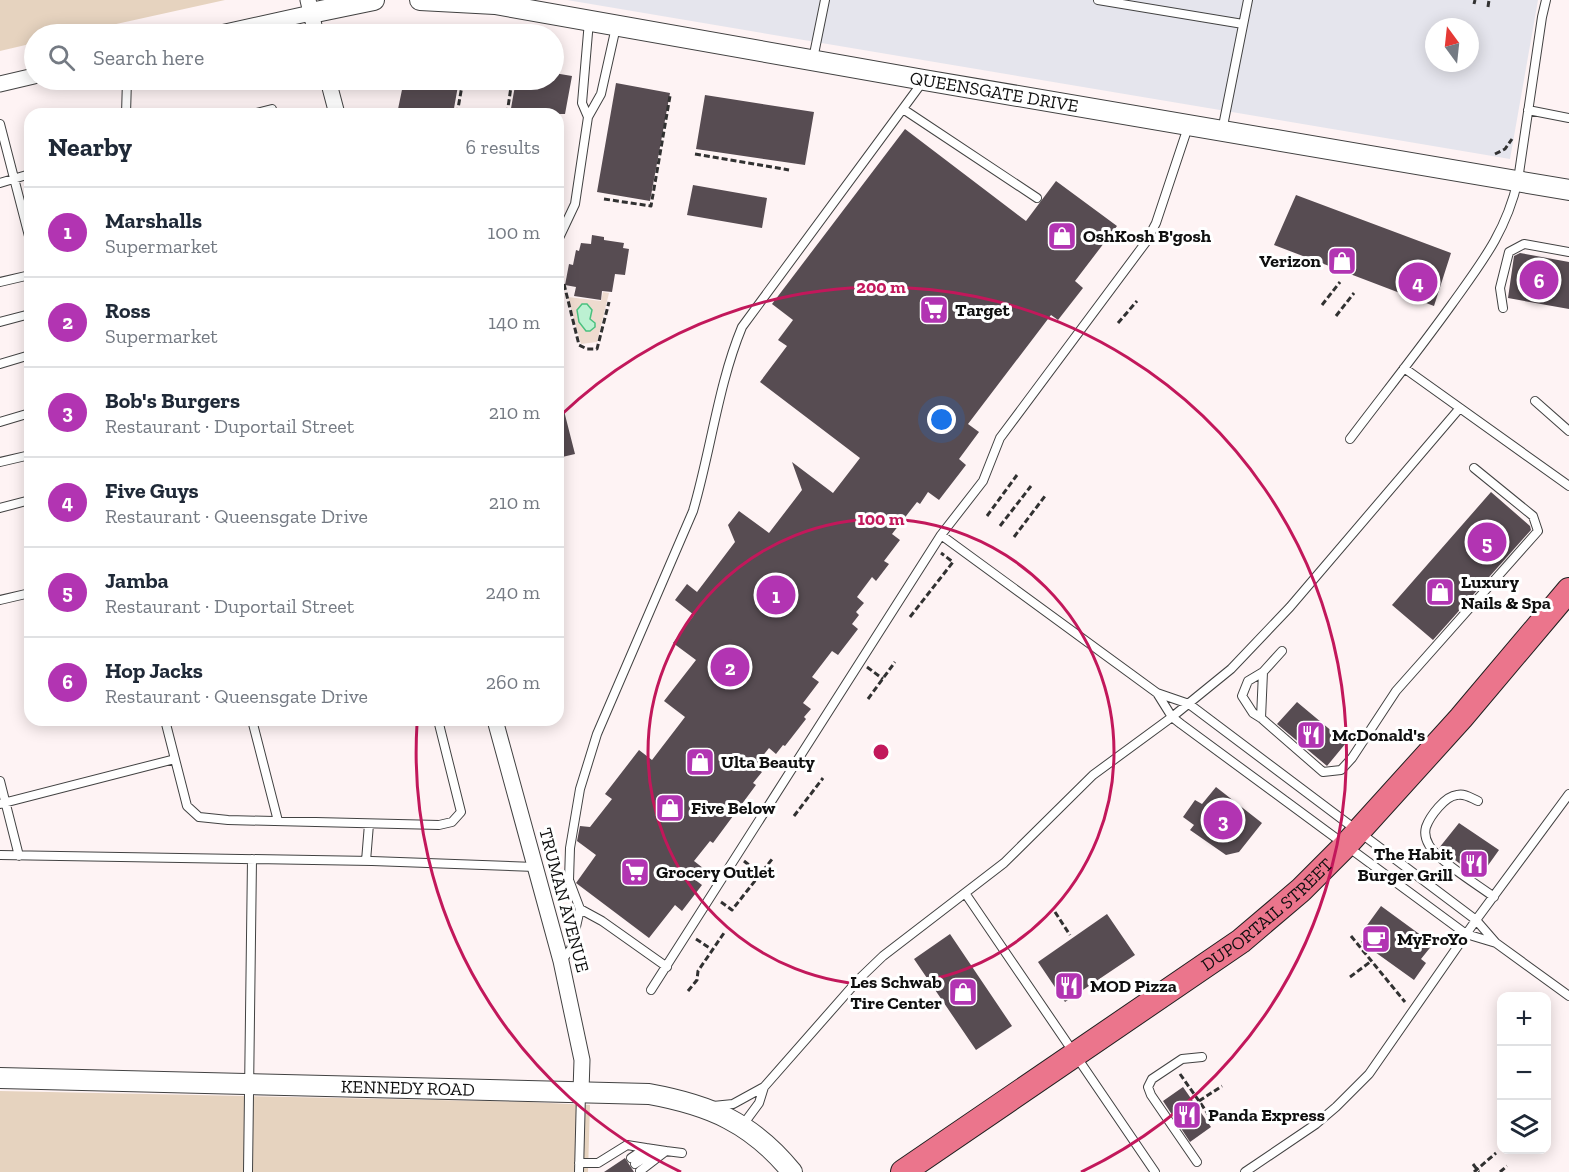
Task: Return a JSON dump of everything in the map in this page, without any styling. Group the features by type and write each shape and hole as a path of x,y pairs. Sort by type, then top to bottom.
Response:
{"main road":[{"name":"DUPORTAIL STREET","path":"903,1172 1241,941 1301,890 1352,838 1461,718 1569,590"}],"street":[{"path":"249,24 309,6 374,0"},
{"name":"QUEENSGATE DRIVE","path":"420,0 479,2 1189,126 1569,189"},
{"path":"309,6 314,24"},
{"path":"0,84 24,78"},
{"path":"331,90 335,108"},
{"name":"TRUMAN AVENUE","path":"497,726 561,961 582,1060 581,1091"},
{"name":"KENNEDY ROAD","path":"0,1078 649,1094 700,1106 724,1115 770,1147 792,1172"}],"lane":[{"path":"813,60 825,0"},
{"path":"1098,0 1243,24"},
{"path":"1222,131 1248,0"},
{"path":"1350,439 1443,317 1499,235 1512,206 1546,0"},
{"path":"588,117 582,103 589,21"},
{"path":"564,226 574,204 588,117 601,94 616,26"},
{"path":"561,961 571,949 580,909 569,880 570,848 580,789 597,734 693,511 704,476 731,353 742,327 924,80"},
{"path":"126,108 127,90"},
{"path":"903,109 1036,198"},
{"path":"1528,110 1569,118"},
{"path":"0,124 24,217"},
{"path":"651,990 941,535 983,481 1000,438 1146,242 1156,223 1189,126"},
{"path":"0,183 24,176"},
{"path":"1503,308 1500,288 1509,252 1524,244 1569,252"},
{"path":"0,282 24,276"},
{"path":"0,322 24,316"},
{"path":"0,364 24,357"},
{"path":"1404,368 1569,486"},
{"path":"1535,401 1569,431"},
{"path":"700,1106 733,1104 764,1087 859,979 893,947 1004,862 1093,775 1189,704 1230,669 1275,624 1460,409"},
{"path":"0,422 24,415"},
{"path":"0,462 24,456"},
{"path":"1281,651 1263,672 1248,681 1242,696 1253,713 1323,772 1341,770 1352,758 1396,691 1538,531 1533,516 1474,468"},
{"path":"0,508 24,502"},
{"path":"941,535 1157,693 1189,704 1466,934 1496,943"},
{"path":"0,600 24,594"},
{"path":"1261,718 1263,672"},
{"path":"1157,693 1172,717 1476,920 1496,943 1569,996"},
{"path":"167,726 187,806 199,817 228,820 439,825 452,822 461,812 440,726"},
{"path":"254,726 278,821"},
{"path":"3,803 175,759"},
{"path":"0,781 3,803 19,856"},
{"path":"1245,1172 1336,1107 1369,1074 1476,920 1569,794"},
{"path":"1478,801 1466,795 1451,796 1429,821 1426,838 1434,853 1494,897"},
{"path":"366,861 369,824"},
{"path":"0,855 366,861 535,867"},
{"path":"248,1172 252,859"},
{"path":"965,893 1155,1172"},
{"path":"580,909 602,921 667,967"},
{"path":"1197,1162 1151,1095 1148,1087 1152,1079 1182,1059 1202,1057"},
{"path":"742,1126 759,1102 764,1087"},
{"path":"581,1091 579,1168 598,1163 627,1145 682,1153"},
{"path":"636,1164 646,1148"},
{"path":"636,1164 666,1151"}],"path":[{"path":"1488,7 1489,0"},
{"path":"458,108 461,90"},
{"path":"508,108 511,90"},
{"path":"604,199 651,206 670,96"},
{"path":"1496,154 1506,149 1512,140 1514,129"},
{"path":"695,154 789,170"},
{"path":"1322,305 1340,282"},
{"path":"564,284 579,345 587,349 597,349 609,302"},
{"path":"1336,316 1354,293"},
{"path":"1118,323 1137,301"},
{"path":"987,516 1017,475"},
{"path":"1000,526 1031,486"},
{"path":"1014,537 1045,496"},
{"path":"910,617 953,562"},
{"path":"868,699 895,662"},
{"path":"794,816 823,778"},
{"path":"732,910 773,858"},
{"path":"1055,912 1070,935"},
{"path":"688,991 697,980 698,971 724,933"},
{"path":"1351,936 1412,1011"},
{"path":"1350,977 1371,962"},
{"path":"1180,1074 1213,1121"},
{"path":"1199,1101 1222,1086"},
{"path":"1473,1164 1477,1171 1496,1153"},
{"path":"1500,1172 1507,1166"}],"shaded area":[{"path":"0,0 225,0 116,24 24,24 24,45 0,51"},
{"path":"567,0 1538,0 1510,159"},
{"path":"603,292 609,293 597,342 581,344 568,297 601,301"},
{"path":"582,304 587,304 592,310 590,319 595,323 595,327 590,331 586,331 579,322 577,310"},
{"path":"0,1091 590,1105 588,1172 0,1172"}],"building":[{"path":"564,75 572,76 565,114 564,108 511,108 514,90 564,90"},
{"path":"616,83 670,93 650,201 597,192"},
{"path":"402,90 457,90 454,108 398,108"},
{"path":"705,95 814,112 805,165 696,149"},
{"path":"905,129 1026,221 1056,181 1117,226 1075,281 1083,288 1058,320 1051,315 968,424 979,432 959,459 966,465 939,500 928,492 920,504 917,502 892,534 900,540 884,561 889,564 876,581 872,577 857,597 864,603 856,612 859,615 852,624 858,629 838,655 832,651 812,677 819,682 803,703 811,709 804,717 806,719 785,746 783,745 776,754 769,748 754,767 762,772 753,783 756,785 713,843 710,841 694,861 703,868 694,879 702,885 682,911 675,905 649,938 576,883 596,855 577,841 580,826 590,827 612,799 605,794 639,750 652,760 685,717 664,701 696,660 673,643 694,615 675,600 687,584 697,592 735,542 728,525 739,511 769,533 802,490 792,462 833,493 860,458 760,382 787,346 778,340 793,320 772,304"},
{"path":"693,185 767,198 762,228 687,215"},
{"path":"1296,195 1451,253 1434,306 1274,245"},
{"path":"592,235 604,237 604,240 624,243 623,248 629,249 625,275 615,274 612,292 602,291 601,300 574,296 576,287 565,285 569,264 573,265 576,250 579,251 581,243 591,244"},
{"path":"1520,253 1569,262 1569,309 1508,298 1514,256"},
{"path":"564,411 575,454 564,457"},
{"path":"1491,492 1530,526 1531,530 1433,640 1392,605"},
{"name":"McDonald's","path":"1297,702 1346,743 1327,766 1277,724"},
{"path":"1216,787 1262,823 1239,852 1226,855 1190,830 1194,825 1183,817 1195,800 1202,804"},
{"name":"The Habit Burger Grill","path":"1459,823 1499,850 1479,878 1439,848"},
{"path":"1381,906 1433,944 1421,959 1426,963 1414,980 1361,942 1369,931 1365,928"},
{"path":"1107,914 1135,955 1065,1002 1038,962"},
{"name":"Les Schwab Tire Center","path":"950,934 1012,1026 976,1050 914,959"},
{"name":"Panda Express","path":"1183,1087 1211,1127 1190,1142 1163,1101"},
{"path":"625,1158 634,1172 604,1172"}],"place":[{"name":"OshKosh B'gosh","path":"1062,236"},
{"name":"Verizon","path":"1342,261"},
{"name":"Hop Jacks","path":"1539,280"},
{"name":"Five Guys","path":"1418,282"},
{"name":"Target","path":"934,310"},
{"name":"Jamba","path":"1487,542"},
{"name":"Luxury Nails & Spa","path":"1440,592"},
{"name":"Marshalls","path":"776,595"},
{"name":"Ross","path":"730,667"},
{"name":"McDonald's","path":"1311,735"},
{"name":"Ulta Beauty","path":"700,762"},
{"name":"Five Below","path":"670,808"},
{"name":"Bob's Burgers","path":"1223,820"},
{"name":"The Habit Burger Grill","path":"1474,864"},
{"name":"Grocery Outlet","path":"635,872"},
{"name":"MyFroYo","path":"1376,939"},
{"name":"MOD Pizza","path":"1069,986"},
{"name":"Les Schwab Tire Center","path":"963,992"},
{"name":"Panda Express","path":"1187,1115"}]}
